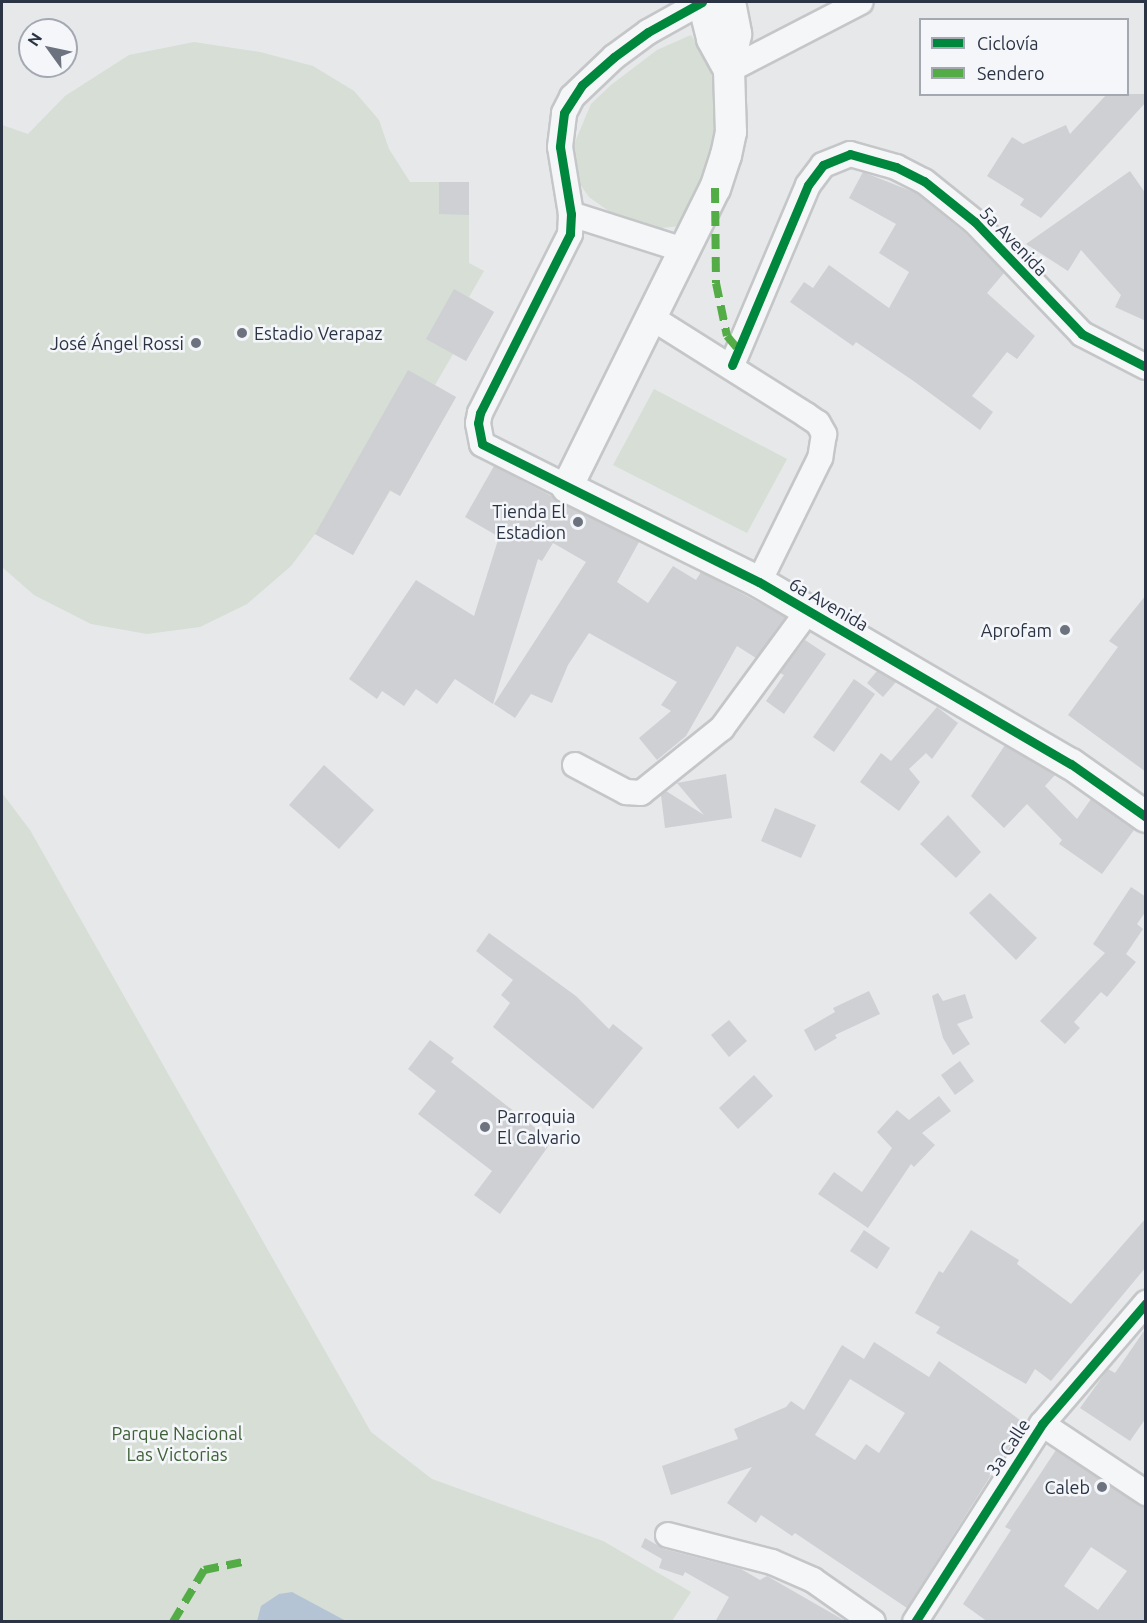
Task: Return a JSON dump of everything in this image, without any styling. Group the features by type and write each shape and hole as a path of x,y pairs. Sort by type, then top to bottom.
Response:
{"street":[{"path":"684,250 571,214 560,147 564,113 572,97 631,44 702,2 712,39 729,70"},
{"path":"567,487 649,316 684,250 726,155 730,132 729,70 736,34 730,2"},
{"path":"729,70 861,2"},
{"name":"5a Avenida","path":"732,365 808,185 823,165 850,154 896,167 924,181 975,222 1082,334 1146,367"},
{"name":"6a Avenida","path":"571,214 565,249 480,413 478,423 482,444 759,582 1071,764 1146,817"},
{"path":"649,316 732,365 818,423 824,434 820,458 759,582"},
{"path":"575,765 626,792 640,793 722,728 808,611"},
{"name":"3a Calle","path":"919,1620 1042,1424 1146,1303"},
{"path":"1042,1424 1146,1493"},
{"path":"668,1534 772,1562 813,1580 873,1622"}],"green space":[{"path":"691,35 709,64 719,107 708,164 680,226 652,229 621,220 589,197 575,177 575,142 591,104 611,85 657,50"},
{"name":"Estadio Verapaz","path":"194,42 260,52 313,66 354,91 379,120 389,149 410,182 469,182 469,263 484,271 469,297 494,312 466,361 453,354 435,385 456,397 400,496 390,491 353,555 315,534 291,566 247,604 200,627 147,634 91,624 34,595 2,567 2,125 28,134 65,96 129,55"},
{"path":"654,389 787,459 747,533 613,465"},
{"name":"Parque Nacional Las Victorias","path":"2,793 30,830 371,1432 432,1479 603,1541 691,1592 672,1621 2,1621"}],"water":[{"path":"292,1592 346,1621 257,1621 261,1606 279,1594"}],"building":[{"path":"1146,94 1146,102 1041,218 1020,205 1024,199 987,176 1012,137 1023,144 1066,125 1070,134 1105,96"},
{"path":"1130,171 1146,194 1146,321 1115,307 1121,295 1081,250 1068,271 1026,244"},
{"path":"863,172 916,193 965,233 1004,273 987,293 1035,336 1017,359 1007,352 972,396 993,412 980,430 856,342 853,346 790,302 804,282 813,288 829,265 889,308 909,272 879,253 896,224 849,198"},
{"path":"439,182 469,182 469,215 439,214"},
{"path":"454,289 494,312 466,361 426,339"},
{"path":"408,370 456,397 400,496 390,490 353,555 315,534"},
{"path":"494,466 639,542 617,582 648,603 673,566 696,580 701,572 786,617 756,658 737,646 686,736 657,760 639,738 671,711 661,705 677,682 589,633 568,665 552,703 531,694 515,718 494,704 586,562 553,543 542,561 538,559 493,704 455,679 437,704 416,689 404,706 382,691 377,699 349,679 416,580 474,616 499,537 465,517"},
{"path":"1146,595 1146,772 1068,715 1118,647 1109,641"},
{"path":"805,640 826,654 784,714 766,701 784,675 780,673"},
{"path":"877,671 896,682 883,697 867,683"},
{"path":"854,679 875,694 834,752 813,737"},
{"path":"937,707 958,723 932,759 926,753 909,769 920,782 899,811 860,782 881,753 891,761"},
{"path":"1005,745 1055,775 1045,786 1077,819 1091,799 1134,830 1102,874 1059,844 1062,840 1027,804 1004,828 971,796"},
{"path":"324,765 374,810 339,849 289,805"},
{"path":"726,774 732,818 665,828 661,795 666,791 704,815 677,783"},
{"path":"775,808 816,825 801,858 761,841"},
{"path":"948,815 981,852 956,878 920,844"},
{"path":"1131,887 1146,897 1146,911 1137,924 1143,929 1126,954 1136,962 1107,997 1101,992 1074,1022 1080,1028 1065,1044 1040,1021 1105,953 1093,944"},
{"path":"990,893 1037,938 1016,960 969,913"},
{"path":"489,933 576,996 609,1029 613,1024 643,1048 593,1109 493,1027 510,1003 501,995 513,980 476,951"},
{"path":"869,991 880,1014 835,1035 837,1038 815,1051 804,1030 835,1012 833,1008"},
{"path":"938,993 943,1001 965,994 973,1018 957,1024 970,1044 953,1055 943,1038 932,996"},
{"path":"729,1020 747,1041 729,1057 711,1035"},
{"name":"Parroquia El Calvario","path":"430,1040 454,1058 451,1062 552,1141 500,1214 474,1195 492,1171 418,1114 436,1091 408,1069"},
{"path":"960,1061 974,1081 955,1095 941,1075"},
{"path":"754,1075 773,1096 738,1129 719,1108"},
{"path":"939,1096 951,1111 922,1133 935,1145 914,1167 911,1164 868,1228 818,1194 834,1172 862,1192 892,1148 877,1132 897,1110 909,1120"},
{"path":"1146,1218 1146,1267 1051,1381 1035,1369 1026,1384 936,1333 940,1327 915,1313 939,1271 943,1273 971,1230 1019,1260 1017,1264 1071,1304"},
{"path":"864,1230 890,1248 877,1269 850,1251"},
{"path":"1146,1328 1146,1418 1130,1441 1080,1408 1108,1369 1115,1373"},
{"path":"874,1342 929,1377 939,1361 1024,1423 907,1608 795,1533 792,1536 761,1515 756,1523 727,1503 752,1467 671,1495 662,1466 738,1439 734,1429 786,1407 791,1401 804,1410 842,1345 864,1359","holes":["850,1379 905,1413 879,1453 866,1444 855,1460 815,1435"]},
{"path":"1056,1450 1146,1507 1146,1622 988,1622 963,1604 1011,1530 1005,1527","holes":["1091,1547 1127,1571 1098,1610 1064,1586"]},
{"path":"645,1538 664,1549 741,1569 760,1580 767,1576 847,1622 715,1622 729,1597 685,1572 683,1576 659,1568 662,1559 641,1547"}],"marked path":[{"path":"715,188 716,283 727,336 738,349"},
{"path":"173,1622 204,1570 248,1561"}],"cycle path":[{"path":"702,2 648,32 614,57 582,85 564,113 560,147 571,214 570,234 480,413 478,423 482,444 759,582 1071,764 1146,817"},
{"path":"732,365 808,185 823,165 850,154 896,167 924,181 975,222 1082,334 1146,367"},
{"path":"915,1622 1042,1424 1146,1303"}],"place":[{"name":"Estadio Verapaz","path":"242,333"},
{"name":"José Ángel Rossi","path":"196,343"},
{"name":"Tienda El Estadion","path":"578,522"},
{"name":"Aprofam","path":"1065,630"},
{"name":"Parroquia El Calvario","path":"485,1127"},
{"name":"Caleb","path":"1102,1487"}]}
